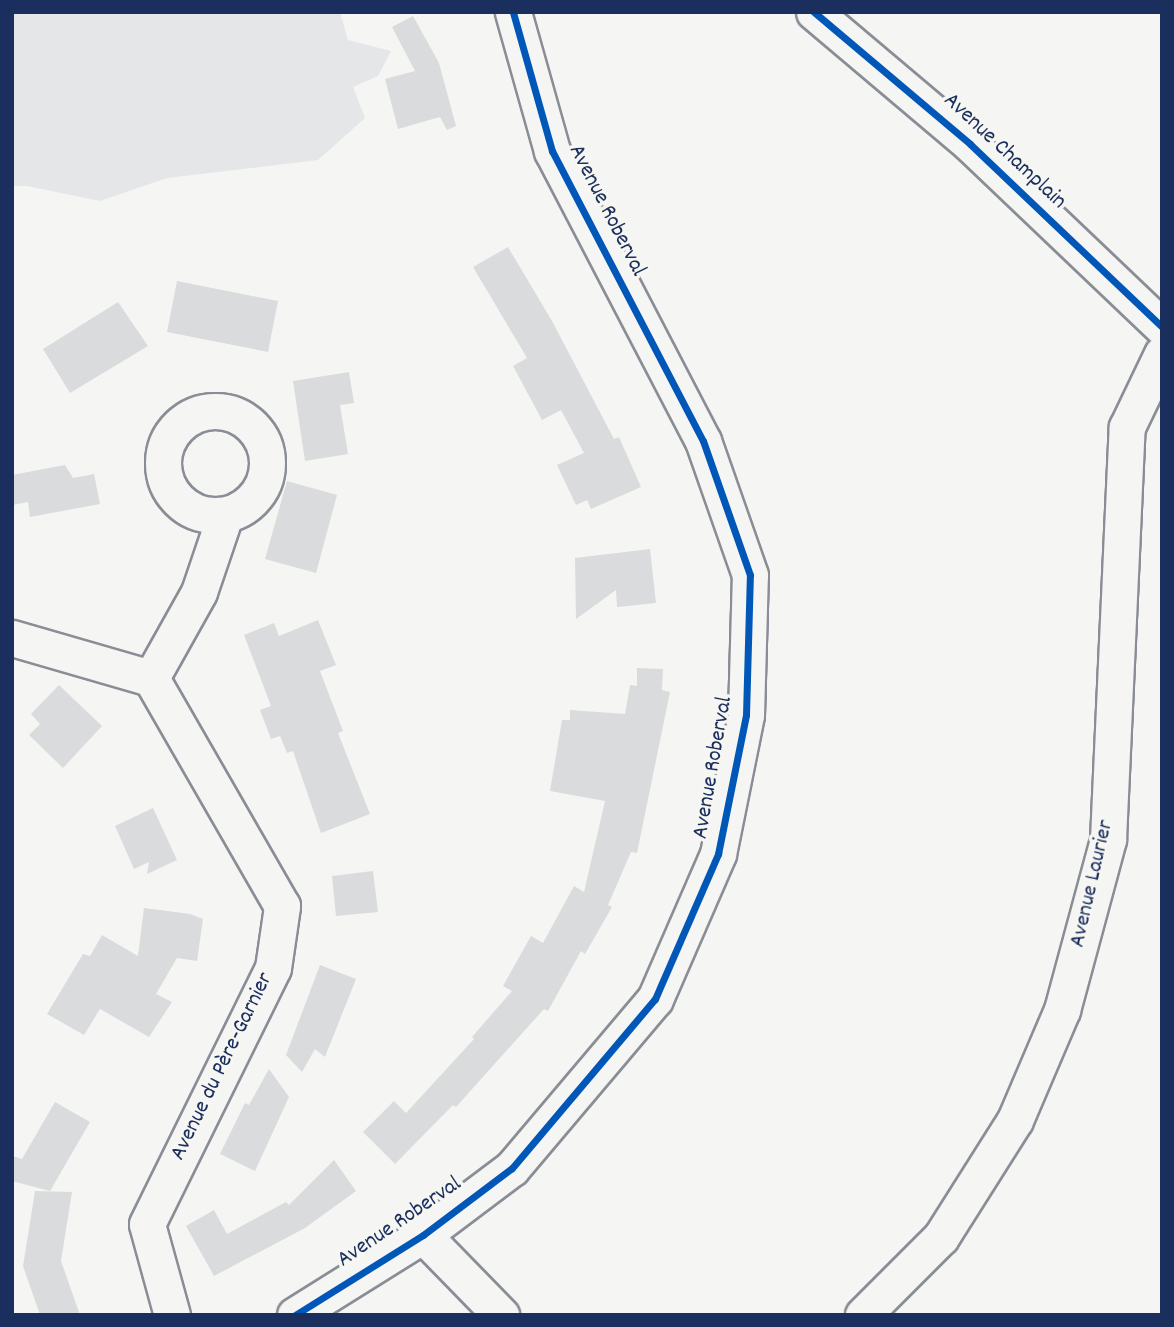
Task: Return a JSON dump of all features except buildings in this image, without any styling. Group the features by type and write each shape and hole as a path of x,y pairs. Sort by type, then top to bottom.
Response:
{"street":[{"name":"Avenue Roberval","path":"295,1315 424,1235 512,1168 655,999 718,854 746,715 750,575 702,441 552,151 513,12"},
{"name":"Avenue Champlain","path":"814,12 970,144 1162,327"},
{"name":"Avenue Laurier","path":"863,1315 941,1237 1015,1121 1062,1010 1108,839 1127,427 1162,354"},
{"path":"12,638 151,678 199,592 225,515"},
{"name":"Avenue du Père-Garnier","path":"151,678 282,906 272,968 146,1224 172,1315"},
{"path":"424,1235 501,1315"}],"shaded area":[{"path":"12,12 340,12 348,40 391,51 378,76 353,87 365,118 318,160 167,178 100,201 27,186 12,186"}],"cycle path":[{"path":"295,1315 423,1235 512,1168 655,999 718,854 746,715 750,575 703,441 552,151 513,12"},
{"path":"814,12 970,144 1162,327"}]}
